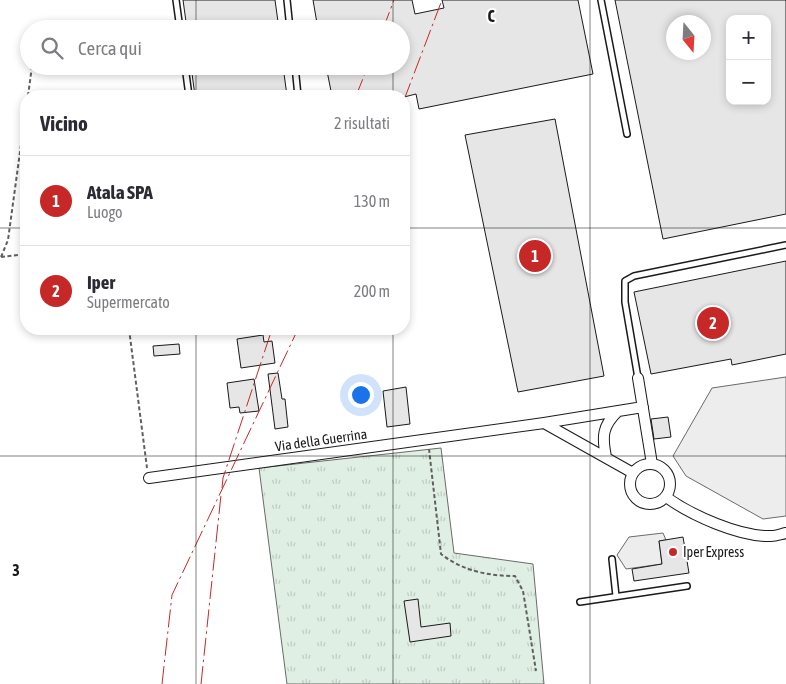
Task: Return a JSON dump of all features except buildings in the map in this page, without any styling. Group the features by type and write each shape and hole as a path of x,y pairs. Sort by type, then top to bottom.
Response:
{"street":[{"path":"638,378 652,464"},
{"name":"Via della Guerrina","path":"149,478 544,423 642,407"},
{"path":"606,457 604,430 609,419 618,411"},
{"path":"544,423 633,473"},
{"path":"652,464 663,469 667,474 670,486 666,497 658,503 642,503 637,500 630,484 633,473 638,468 652,464"},
{"path":"666,497 680,507 734,531 770,536 786,533"}],"lane":[{"path":"176,0 179,20"},
{"path":"287,0 289,20"},
{"path":"601,0 628,134"},
{"path":"186,75 188,90"},
{"path":"296,75 297,90"},
{"path":"638,378 625,302 625,281 634,276 786,245"},
{"path":"612,559 616,596"},
{"path":"580,602 686,586"}],"path":[{"path":"29,90 31,75"},
{"path":"20,152 8,240 1,257 20,255"},
{"path":"130,335 149,478"},
{"path":"428,439 442,554 464,568 494,576 516,576 523,591 536,671"}],"green space":[{"path":"441,448 454,553 533,564 544,684 287,684 259,468"}],"shaded area":[{"path":"786,377 786,516 763,519 686,476 673,456 712,388"},
{"path":"663,533 666,540 659,541 662,564 626,569 617,555 629,537"}],"power":[{"path":"386,20 394,0"},
{"path":"408,90 442,0"},
{"path":"358,90 364,75"},
{"path":"222,488 223,478 270,335"},
{"path":"162,684 172,595 295,335"},
{"path":"201,684 221,495"}],"place":[{"name":"Atala SPA","path":"535,256"},
{"name":"Iper","path":"713,323"},
{"name":"Iper Express","path":"673,552"}]}
